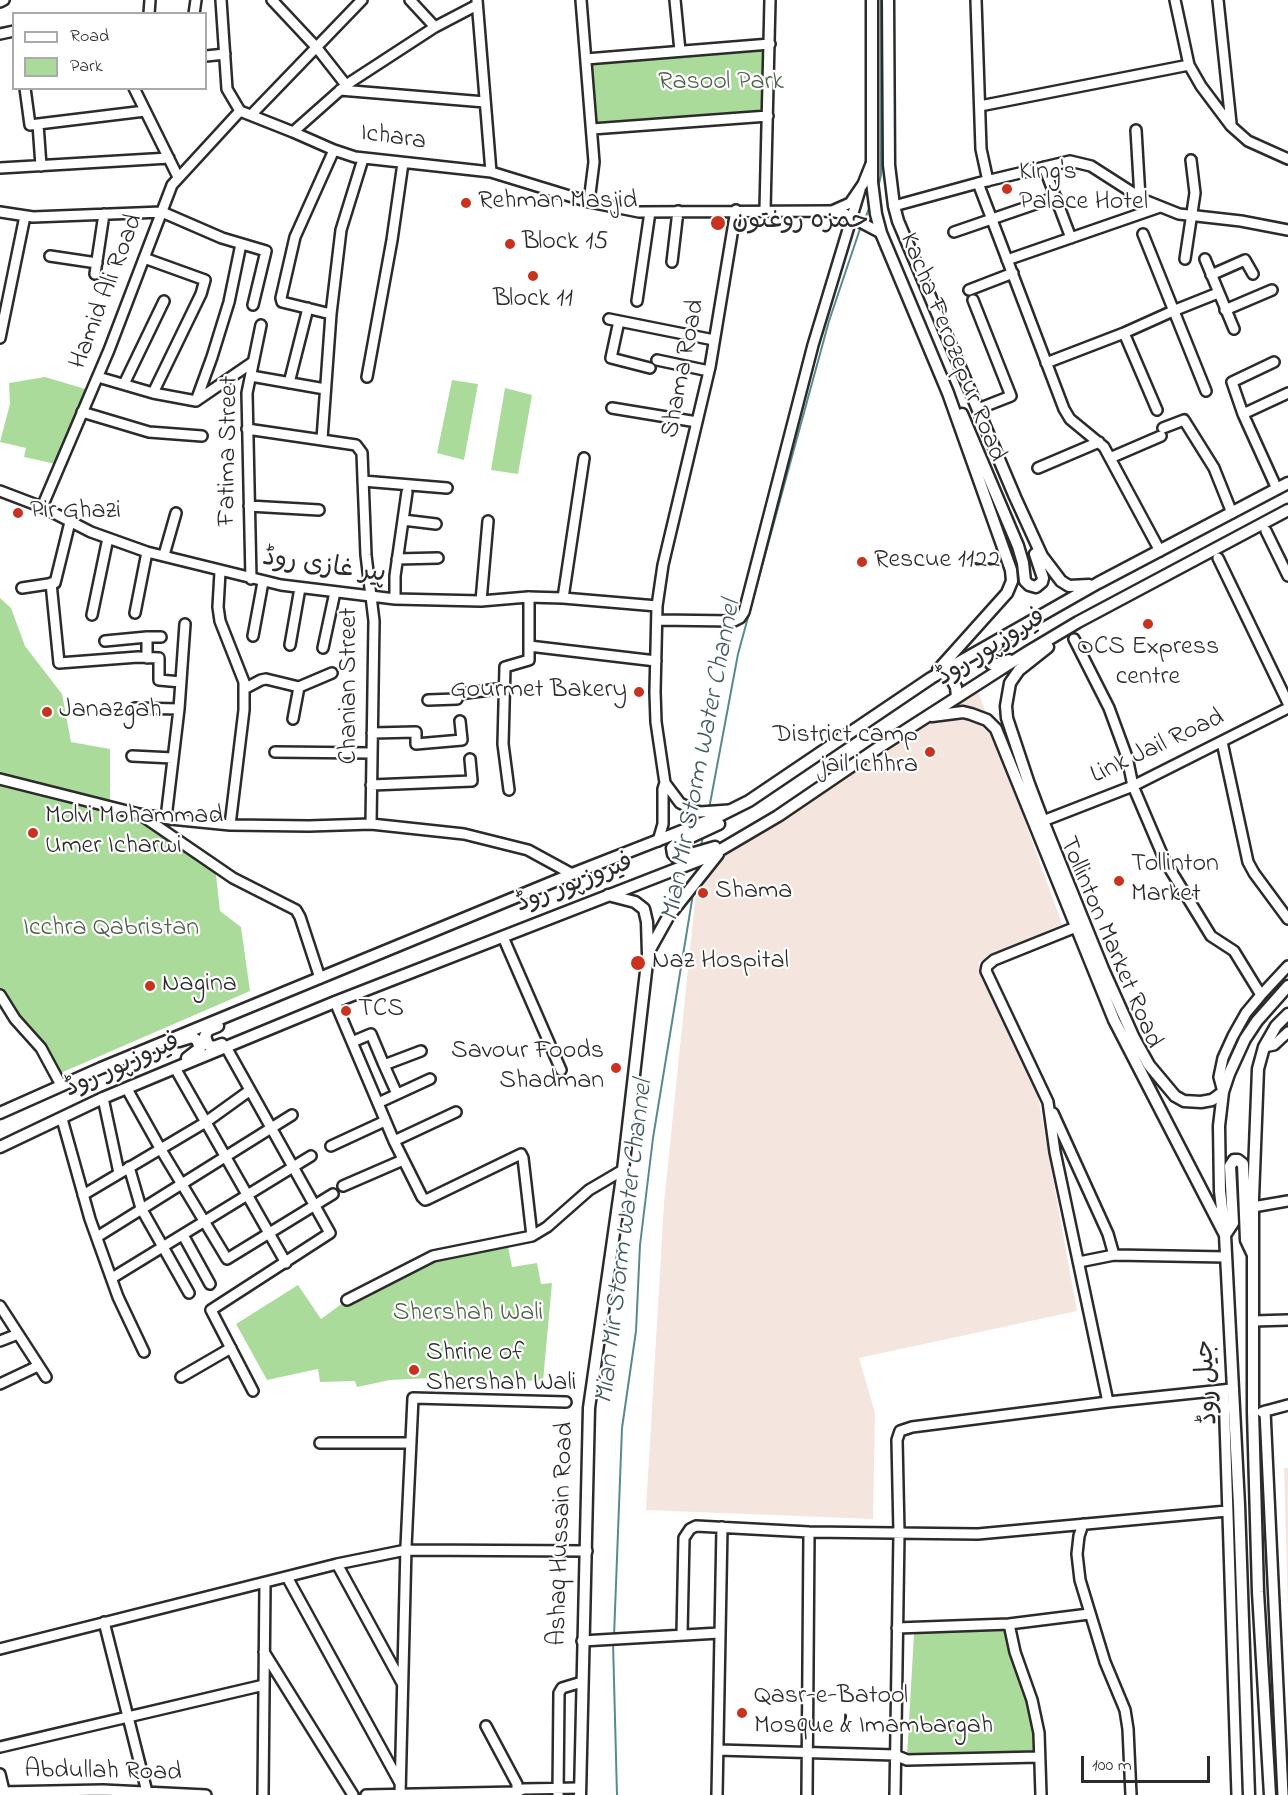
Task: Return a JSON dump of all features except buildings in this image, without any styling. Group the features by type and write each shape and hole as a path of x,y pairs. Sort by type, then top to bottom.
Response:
{"main road":[{"name":"Kacha Ferozepur Road","path":"872,0 874,201 881,233 948,393 1009,561 1012,581 1000,602 936,675"},
{"path":"888,0 889,154 894,206 906,242 1042,556 1056,577 1069,586 1077,587 1098,583"},
{"path":"948,393 969,428 1018,546 1025,581 1035,586 1042,582 1043,574 1023,529 1015,497"},
{"name":"فیروزپور روڈ","path":"0,1113 101,1068 572,874 658,841 701,818 732,809 749,801 936,675 1098,583 1288,483"},
{"name":"فیروزپور روڈ","path":"721,850 1026,653 1078,622 1288,510"},
{"path":"1026,653 998,664 991,664 988,659 988,653 993,648 1030,622"},
{"name":"Tollinton Market Road","path":"1078,622 1019,670 1010,683 1007,694 1007,718 1024,786 1076,927 1114,1020 1225,1235"},
{"path":"936,675 952,681 956,687 957,698"},
{"name":"Tollinton Market Road","path":"929,716 963,712 981,717 992,724 1043,821 1103,969 1134,1038 1149,1065 1175,1096 1184,1101 1212,1100 1223,1092"},
{"path":"738,840 681,858 673,854 672,848 676,844 720,823 749,801"},
{"name":"Ashaq Hussain Road","path":"648,954 663,926 710,859 721,850"},
{"name":"فیروزپور روڈ","path":"0,1147 104,1098 335,1002 608,895 710,859"},
{"name":"Ashaq Hussain Road","path":"580,1791 589,1408 623,1170 648,954 647,922 644,909 635,902 608,895"},
{"path":"320,978 303,991 208,1030 205,1036 208,1045 214,1047 310,1008 335,1002"},
{"name":"جیل روڈ","path":"1249,1795 1239,1505 1228,1389 1226,1257 1218,1141 1223,1092 1229,1074 1245,1039 1257,1021 1288,986"},
{"name":"جیل روڈ","path":"1270,1795 1258,1592 1253,1412 1253,1207 1258,1069 1264,1047 1276,1026 1288,1014"},
{"path":"101,1068 120,1067 186,1038 192,1037 197,1040 200,1048 192,1056 126,1085 104,1098"},
{"path":"1225,1235 1233,1223 1230,1166 1238,1160 1244,1167 1246,1240 1253,1255"}],"street":[{"path":"0,2 4,0"},
{"path":"221,0 227,89 240,111"},
{"path":"252,114 362,0"},
{"path":"410,0 435,27"},
{"path":"581,0 594,162 589,202"},
{"path":"675,0 680,51"},
{"path":"765,210 770,0"},
{"path":"976,0 983,182 992,219 1046,363 1070,419 1099,442 1110,458 1160,551"},
{"path":"1175,0 1189,65 1201,86 1231,126 1248,141 1288,159"},
{"path":"1218,0 1231,126"},
{"name":"Ichara","path":"276,2 317,48 343,88 293,132"},
{"path":"343,88 477,2 491,172 589,202 639,212 830,211 851,217 881,233"},
{"path":"586,59 770,44"},
{"path":"207,56 225,54"},
{"path":"980,106 1189,65"},
{"path":"343,88 485,102"},
{"path":"25,90 30,125 145,111"},
{"path":"135,90 178,177"},
{"name":"Ichara","path":"240,111 252,114 334,150 363,159 491,172"},
{"name":"Hamid Ali Road","path":"42,507 98,377 172,185 240,111"},
{"path":"592,129 768,116"},
{"path":"38,124 41,166"},
{"path":"1136,130 1140,198"},
{"path":"331,314 282,302 281,298 295,237 334,150"},
{"path":"0,168 169,158"},
{"path":"322,439 332,301 341,230 363,159"},
{"path":"657,620 734,621 744,612 813,345 851,217 873,159"},
{"name":"Kacha Ferozepur Road","path":"894,206 1070,160 1091,166 1140,198 1179,214 1241,221 1288,230"},
{"path":"1185,259 1195,193 1191,160"},
{"path":"367,377 392,240 403,163"},
{"path":"1044,167 1071,238"},
{"path":"830,211 850,202 860,190"},
{"path":"954,232 1056,197"},
{"path":"1007,260 1160,207"},
{"name":"Shama Road","path":"658,841 663,824 665,783 656,722 657,606 663,566 709,371 736,210"},
{"path":"672,262 678,211"},
{"path":"0,212 25,216 162,212 222,238 264,250 266,253 253,305"},
{"path":"637,301 650,212"},
{"path":"95,274 104,214"},
{"path":"0,339 25,216"},
{"path":"1143,234 1206,391"},
{"path":"196,401 229,302 241,244"},
{"path":"50,256 97,263"},
{"path":"144,258 205,280 201,294 153,393"},
{"path":"1205,259 1234,329"},
{"path":"1211,275 1245,260 1253,274"},
{"path":"969,290 1012,273"},
{"path":"1226,309 1272,290"},
{"path":"1046,363 1218,293"},
{"path":"973,300 1011,396 978,409"},
{"path":"124,384 164,301"},
{"path":"289,382 308,308"},
{"path":"609,319 714,340"},
{"path":"619,321 611,358 709,371"},
{"name":"Fatima Street","path":"251,579 247,393 261,325"},
{"path":"1124,333 1157,410"},
{"path":"98,377 153,393 196,401 253,362"},
{"path":"1274,362 1232,382 1243,414 1276,489"},
{"path":"251,376 325,389"},
{"path":"1243,414 1288,393"},
{"path":"612,408 697,422"},
{"path":"82,412 149,432 202,436"},
{"path":"1110,458 1184,420 1214,468 1232,513"},
{"name":"Chanian Street","path":"247,429 356,445 362,453 366,555 374,621 371,824"},
{"path":"1038,468 1099,442"},
{"path":"562,598 584,458"},
{"path":"363,481 447,488"},
{"name":"پیر غازی روڈ","path":"0,491 42,507 108,538 147,552 263,582 395,599 481,601 530,597 657,606"},
{"path":"395,599 395,576 407,492"},
{"path":"249,506 319,510"},
{"path":"164,555 176,513"},
{"path":"403,520 436,524"},
{"path":"481,601 488,521"},
{"path":"21,588 55,583 70,522"},
{"path":"1266,531 1288,576"},
{"path":"92,615 108,538"},
{"path":"135,613 147,552"},
{"path":"397,559 438,558"},
{"path":"1218,558 1288,704"},
{"path":"220,572 218,607 220,621 238,665 244,688 244,710 231,825"},
{"path":"253,636 263,582"},
{"path":"51,583 59,663 118,658 160,659 159,680 181,682"},
{"path":"290,645 300,588"},
{"path":"323,648 335,592"},
{"path":"509,790 503,744 506,666 528,661 530,597"},
{"path":"166,818 185,624"},
{"path":"147,637 147,658"},
{"path":"105,640 161,638"},
{"path":"118,658 119,639"},
{"path":"1074,639 1108,708 1127,757 1133,786 1177,884 1211,936 1234,951 1261,995"},
{"path":"529,646 656,661"},
{"path":"244,688 266,679 299,687 332,673"},
{"path":"293,719 299,687"},
{"path":"428,700 457,699 459,694 504,688"},
{"path":"135,708 178,709"},
{"name":"Link Jail Road","path":"1043,821 1133,786 1288,708"},
{"path":"372,733 416,732 416,744 462,740 464,738 460,721"},
{"path":"1222,742 1248,862 1288,919"},
{"path":"275,752 371,753"},
{"path":"132,756 173,758"},
{"path":"371,785 472,781 470,759"},
{"path":"0,779 139,814 166,818 231,825 371,824 447,832 528,850 572,874"},
{"path":"665,783 680,803 701,818"},
{"path":"139,814 233,878 296,910 320,978"},
{"path":"1076,927 994,960 989,963 986,971 1108,1234 1114,1255"},
{"path":"503,937 561,1070"},
{"path":"1223,1092 1218,1077 1223,1058 1246,1013 1288,966"},
{"path":"0,995 4,1007 41,1048 61,1085"},
{"path":"335,1002 394,1141 425,1200 521,1154 532,1236"},
{"path":"1264,1047 1274,1045 1288,1032"},
{"path":"352,1042 371,1034 397,1094"},
{"path":"226,1047 330,1233 211,1310 254,1391"},
{"path":"384,1065 421,1051"},
{"path":"175,1068 286,1263"},
{"path":"378,1104 430,1079"},
{"path":"127,1089 227,1259 333,1194"},
{"path":"83,1194 206,1122 249,1091"},
{"path":"104,1098 119,1173"},
{"path":"1048,1102 1055,1152 1108,1402"},
{"path":"394,1141 456,1112"},
{"path":"97,1237 292,1115"},
{"path":"62,1119 97,1237 144,1352"},
{"path":"331,1146 385,1121"},
{"path":"112,1278 312,1156"},
{"path":"343,1186 403,1160"},
{"path":"129,1167 141,1208 164,1245 189,1293"},
{"path":"347,1300 433,1256 532,1236 547,1227 589,1190 623,1170"},
{"path":"1253,1207 1288,1201"},
{"path":"183,1235 210,1284"},
{"path":"1079,1262 1114,1255 1226,1257"},
{"path":"0,1306 46,1377"},
{"path":"1253,1321 1288,1320"},
{"path":"0,1341 18,1334"},
{"path":"181,1377 231,1347"},
{"path":"0,1384 38,1365"},
{"path":"895,1795 899,1533 897,1440 900,1431 912,1427 1228,1389 1227,1511 1237,1795"},
{"path":"400,1791 412,1400 415,1397 566,1402"},
{"path":"1253,1412 1265,1412 1288,1405"},
{"path":"1265,1412 1283,1795"},
{"path":"320,1443 411,1443"},
{"path":"682,1634 686,1534 696,1526 809,1532 978,1534 1227,1511"},
{"path":"1083,1524 1077,1554 1080,1580 1105,1662 1125,1710 1131,1795"},
{"path":"717,1795 722,1527"},
{"path":"807,1795 809,1532"},
{"path":"0,1649 337,1564 406,1550 587,1551"},
{"path":"337,1564 403,1685"},
{"path":"287,1577 400,1791"},
{"path":"263,1795 265,1583"},
{"path":"897,1628 1010,1624 1089,1614"},
{"path":"104,1622 147,1792"},
{"path":"1010,1624 1015,1652 1039,1733 1041,1795"},
{"path":"582,1641 719,1633"},
{"path":"264,1652 353,1795"},
{"path":"558,1792 559,1693 561,1688 582,1682"},
{"path":"0,1747 264,1685"},
{"path":"1263,1692 1278,1691"},
{"path":"486,1726 520,1794"},
{"path":"717,1750 895,1755 907,1760 1039,1757"},
{"path":"0,1774 3,1793"},
{"path":"520,1794 523,1789 580,1791"},
{"path":"366,1795 400,1791 520,1794"},
{"name":"Abdullah Road","path":"3,1793 147,1792 206,1795"}],"shaded area":[{"path":"975,683 1062,924 978,962 1037,1091 1077,1311 859,1358 875,1413 873,1519 646,1510 664,1203 700,851 729,840 869,747"},
{"path":"1284,1468 1288,1468 1288,1611"}],"green space":[{"name":"Rasool Park","path":"770,44 768,116 592,129 586,59"},
{"path":"45,377 92,391 60,465 24,457 26,448 0,442 10,404 9,383"},
{"path":"452,380 478,384 464,460 437,453"},
{"path":"505,388 532,395 518,474 491,470"},
{"name":"Icchra Qabristan","path":"0,598 11,608 25,646 62,694 71,742 110,749 110,806 139,814 215,866 220,911 241,927 250,991 56,1075 0,995"},
{"name":"Shershah Wali","path":"507,1241 512,1267 537,1263 541,1284 552,1283 543,1381 430,1378 390,1380 357,1387 355,1381 320,1382 318,1369 267,1380 236,1324 298,1285 321,1319 347,1300 433,1256"},
{"path":"1005,1628 1036,1739 1034,1752 907,1756 914,1634"}],"waterway":[{"name":"Mian Mir Storm Water Channel","path":"878,188 881,175 881,0"},
{"name":"Mian Mir Storm Water Channel","path":"864,221 871,204"},
{"name":"Mian Mir Storm Water Channel","path":"709,809 738,654 829,321 861,226"},
{"name":"Mian Mir Storm Water Channel","path":"701,847 703,835"},
{"name":"Mian Mir Storm Water Channel","path":"614,1636 622,1428 636,1331 640,1245 653,1138 693,894"},
{"name":"Mian Mir Storm Water Channel","path":"613,1642 617,1795"}],"place":[{"name":"King's Palace Hotel","path":"1007,189"},
{"name":"Rehman Masjid","path":"466,203"},
{"name":"حمزه روغتون","path":"718,223"},
{"name":"Block 15","path":"510,244"},
{"name":"Block 11","path":"533,276"},
{"name":"Pir Ghazi","path":"18,513"},
{"name":"Rescue 1122","path":"862,562"},
{"name":"OCS Express centre","path":"1148,624"},
{"name":"Gourmet Bakery","path":"639,692"},
{"name":"Janazgah","path":"47,712"},
{"name":"District camp jail ichhra","path":"930,752"},
{"name":"Molvi Mohammad Umer Icharwi","path":"33,833"},
{"name":"Tollinton Market","path":"1119,881"},
{"name":"Shama","path":"703,893"},
{"name":"Naz Hospital","path":"638,963"},
{"name":"Nagina","path":"150,986"},
{"name":"TCS","path":"346,1011"},
{"name":"Savour Foods Shadman","path":"616,1068"},
{"name":"Shrine of Shershah Wali","path":"414,1370"},
{"name":"Qasr-e-Batool Mosque & Imambargah","path":"742,1713"}]}
